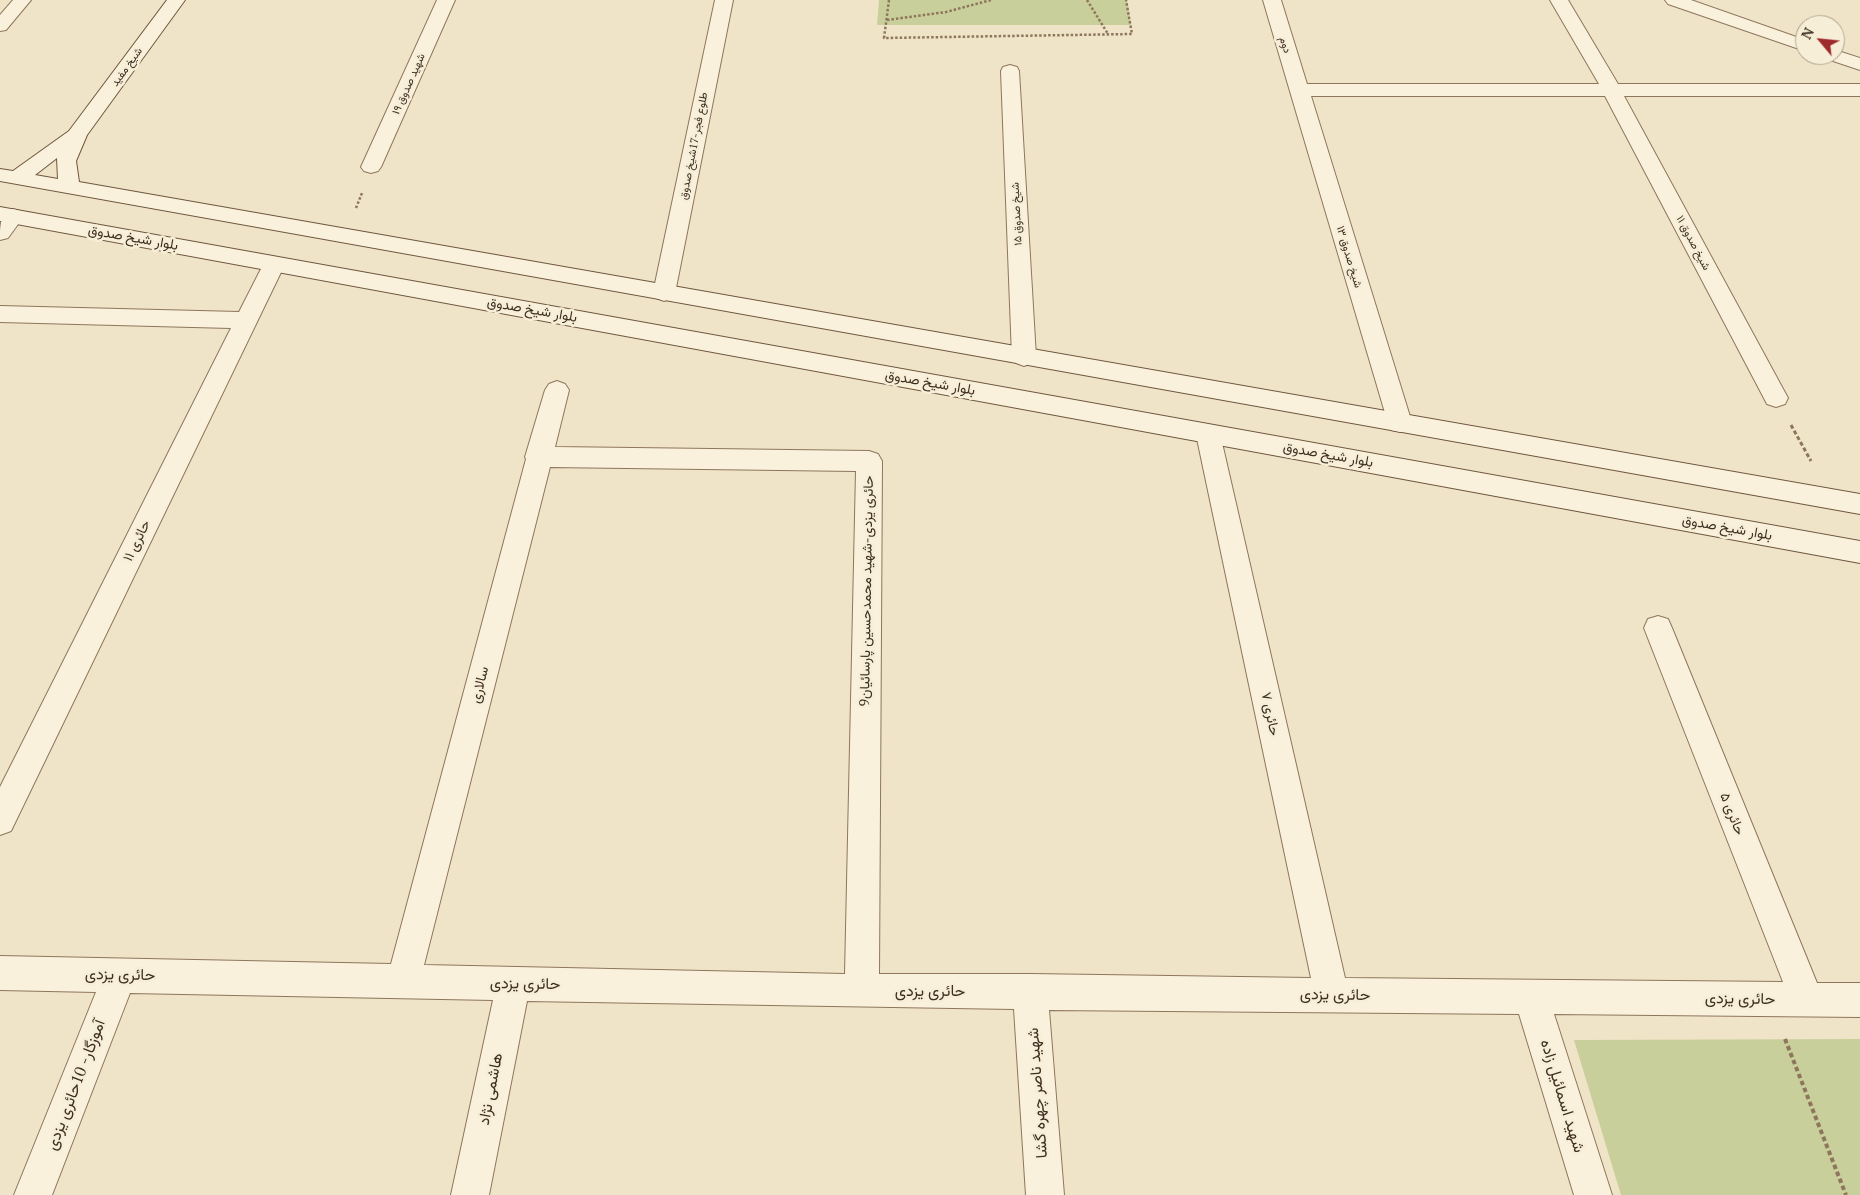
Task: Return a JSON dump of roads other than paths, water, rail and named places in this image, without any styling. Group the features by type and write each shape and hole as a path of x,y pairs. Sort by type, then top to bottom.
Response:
{"street":[{"path":"0,26 22,0"},
{"name":"شیخ مفید","path":"69,188 66,160 78,134 176,0"},
{"name":"شهید صدوق ۱۹","path":"371,167 446,0"},
{"name":"طلوع فجر-17شیخ صدوق","path":"664,293 724,0"},
{"name":"دوم","path":"1272,0 1298,90"},
{"name":"شیخ صدوق ۱۱","path":"1559,0 1611,89 1776,398"},
{"path":"1674,0 1795,43"},
{"path":"1723,0 1742,25"},
{"path":"1845,59 1860,64"},
{"name":"شیخ صدوق ۱۵","path":"1010,71 1024,357"},
{"path":"1298,90 1860,90"},
{"name":"شیخ صدوق ۱۳","path":"1298,90 1400,424"},
{"name":"شیخ مفید","path":"8,177 78,134"},
{"path":"8,177 1860,504"},
{"name":"بلوار شیخ صدوق","path":"4,221 274,264 1860,552"},
{"name":"حائری ۱۱","path":"0,820 274,264"},
{"path":"0,314 246,320"},
{"name":"سالاری","path":"403,982 538,457 557,390"},
{"name":"حائری ۷","path":"1208,434 1332,995"},
{"name":"9حائری یزدی-شهید محمدحسین پارسائیان","path":"538,457 868,461 862,991"},
{"name":"حائری ۵","path":"1658,628 1807,1000"},
{"name":"حائری یزدی","path":"0,973 862,991 1030,991 1860,1000"},
{"name":"آموزگار- 10حائری یزدی","path":"33,1195 120,975"},
{"name":"هاشمی نژاد","path":"470,1195 513,984"},
{"name":"شهید ناصر چهره گشا","path":"1030,991 1045,1195"},
{"name":"شهید اسمائیل زاده","path":"1531,997 1592,1195"}]}
